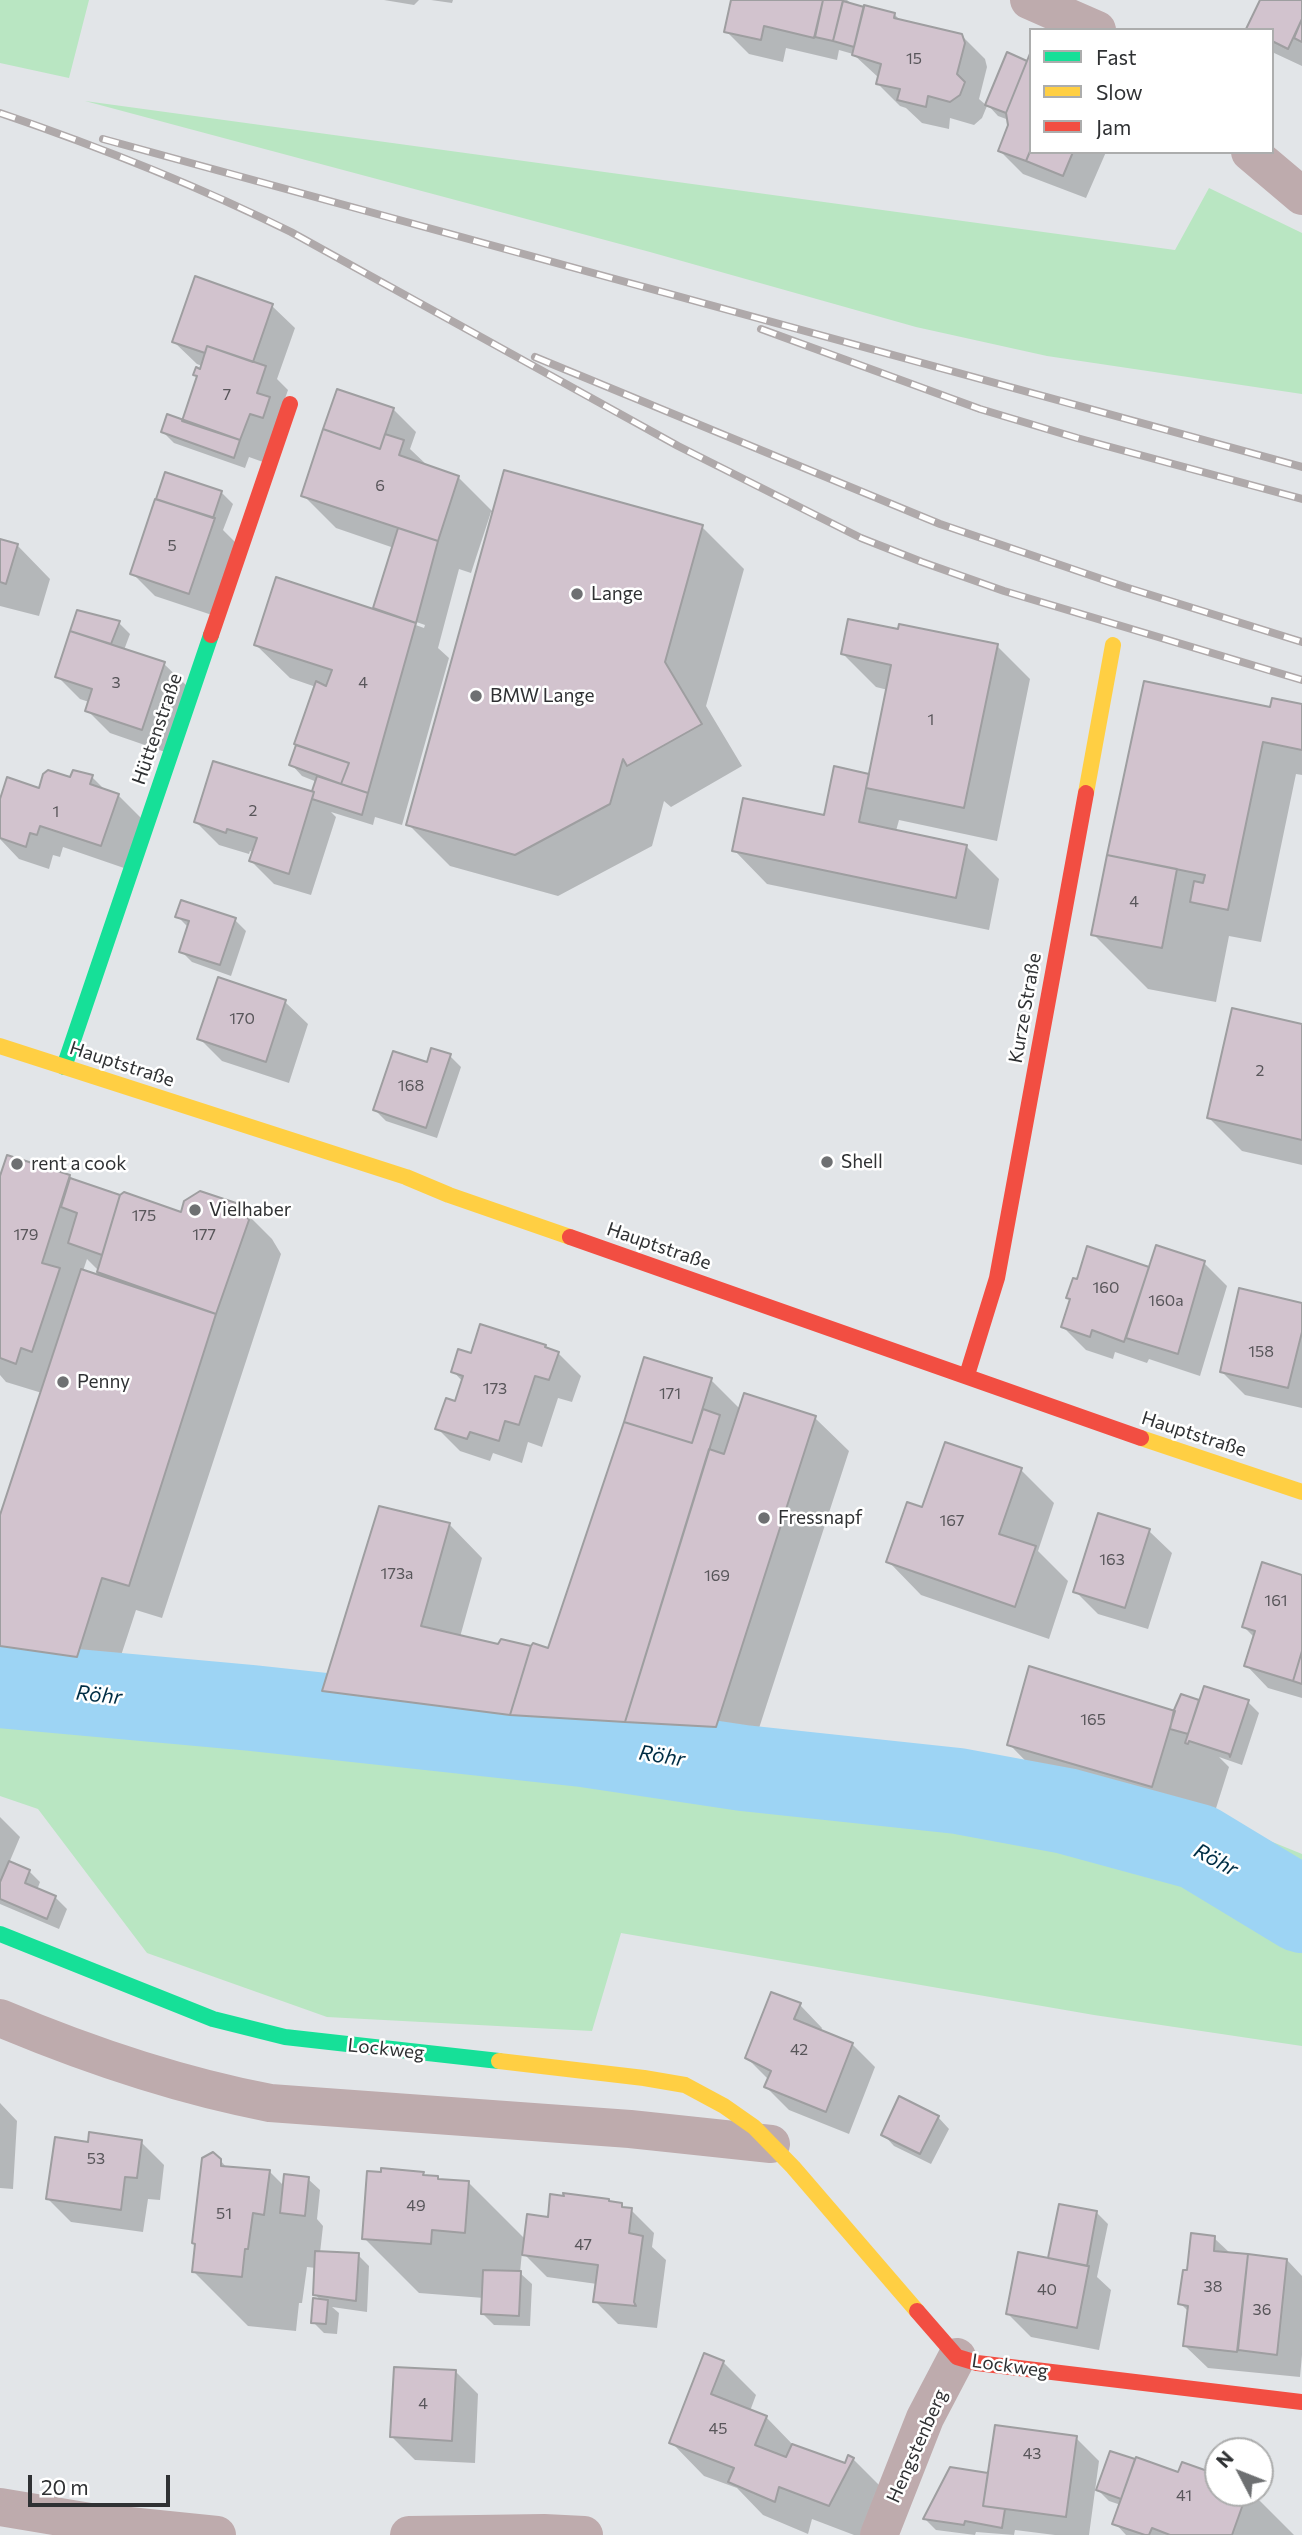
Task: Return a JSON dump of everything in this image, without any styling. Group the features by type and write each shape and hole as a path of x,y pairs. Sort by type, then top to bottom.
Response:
{"street":[{"path":"1029,0 1092,28"},
{"path":"1252,154 1302,196"},
{"name":"Hüttenstraße","path":"64,1068 290,404"},
{"name":"Kurze Straße","path":"967,1375 997,1278 1113,645"},
{"name":"Hauptstraße","path":"0,1046 405,1177 449,1195 967,1375 1096,1423 1302,1492"},
{"name":"Lockweg","path":"0,1934 213,2019 285,2037 685,2085 724,2106 754,2127 957,2357 976,2363 1302,2402"},
{"path":"0,2018 73,2049 171,2081 270,2103 630,2129 771,2144"},
{"name":"Hengstenberg","path":"879,2535 925,2418 957,2357"},
{"path":"0,2507 90,2522 217,2535"},
{"path":"409,2535 584,2535"}],"green space":[{"path":"0,0 89,0 69,78 0,63"},
{"path":"85,101 1175,250 1209,188 1302,233 1302,394 1047,356 916,327 650,252"},
{"path":"0,1708 286,1726 488,1750 776,1761 1211,1817 1302,1854 1302,2046 1094,2015 621,1933 592,2031 327,2017 147,1953 38,1809 0,1796"}],"building":[{"path":"731,0 823,0 814,38 764,26 761,40 724,32"},
{"path":"823,0 843,0 833,41 815,37"},
{"path":"1260,0 1302,0 1302,19 1288,49 1274,42 1274,28 1246,28"},
{"path":"843,1 864,7 854,47 833,41"},
{"path":"864,5 895,13 894,18 962,34 965,43 957,74 965,82 960,95 950,102 928,96 926,107 897,100 900,89 876,84 881,64 852,55"},
{"path":"1302,19 1302,42 1294,38"},
{"path":"1007,52 1027,61 1006,113 985,105"},
{"path":"1029,56 1029,154 1026,161 998,151 1008,125 1006,113"},
{"path":"1029,154 1072,154 1063,176 1026,161"},
{"path":"195,276 273,304 253,362 207,346 205,353 172,342"},
{"path":"207,346 266,366 257,393 270,397 263,418 250,414 240,440 182,421 197,376 193,375 196,367 200,369"},
{"path":"337,389 394,408 380,449 323,429"},
{"path":"167,414 240,440 234,458 161,432"},
{"path":"323,429 380,449 385,434 404,440 399,455 459,476 438,541 301,496"},
{"name":"Lange","path":"504,470 703,525 665,662 702,724 627,766 623,759 610,804 515,855 406,825"},
{"path":"165,472 222,491 213,518 156,499"},
{"path":"155,499 215,518 189,594 130,574"},
{"path":"398,528 438,541 416,623 373,608"},
{"path":"0,539 18,544 6,584 0,582"},
{"path":"276,577 416,623 368,793 341,784 349,763 294,744 316,681 326,686 332,670 254,645"},
{"path":"77,610 120,621 111,644 70,631"},
{"path":"848,619 898,629 899,624 998,644 964,808 866,788 891,665 841,654"},
{"path":"70,631 165,662 142,730 85,711 92,689 55,677"},
{"path":"1144,681 1270,707 1272,698 1302,704 1302,750 1263,742 1228,910 1190,902 1194,881 1203,883 1205,875 1107,855"},
{"path":"296,745 349,763 341,784 289,765"},
{"path":"213,761 314,792 289,874 249,861 257,838 227,829 226,833 194,822"},
{"path":"834,766 869,774 859,822 967,845 956,898 732,851 743,798 824,815"},
{"path":"48,770 70,777 73,770 93,775 90,784 119,794 101,846 40,826 37,835 30,833 26,847 0,838 0,799 7,777 39,788 43,774"},
{"path":"317,776 368,793 362,815 312,799"},
{"path":"1107,855 1177,869 1162,948 1091,935"},
{"path":"181,900 236,918 220,965 179,952 189,921 175,917"},
{"path":"218,977 286,1000 266,1062 197,1039"},
{"path":"1232,1008 1302,1024 1302,1140 1207,1118"},
{"path":"431,1048 451,1054 426,1128 373,1110 393,1051 427,1062"},
{"path":"7,1155 70,1175 42,1263 60,1268 32,1352 21,1348 16,1364 0,1358 0,1176"},
{"path":"70,1178 120,1195 102,1255 68,1243 77,1213 61,1207"},
{"path":"200,1191 239,1204 249,1220 216,1314 97,1272 120,1195 124,1192 181,1212 184,1201"},
{"path":"1156,1245 1205,1261 1178,1354 1126,1338"},
{"path":"1087,1246 1149,1267 1124,1342 1092,1330 1090,1337 1061,1327 1070,1299 1066,1298 1073,1278 1077,1279"},
{"path":"81,1269 216,1314 129,1586 102,1578 77,1657 0,1646 0,1515"},
{"path":"1239,1288 1302,1303 1302,1332 1288,1388 1220,1372"},
{"path":"480,1324 546,1345 545,1347 559,1352 549,1380 535,1376 519,1425 505,1421 499,1441 470,1432 467,1439 435,1429 446,1398 455,1401 463,1376 451,1372 458,1349 471,1353"},
{"path":"644,1357 712,1378 692,1443 624,1422"},
{"path":"744,1393 816,1416 716,1727 625,1722 709,1449 724,1454"},
{"path":"703,1409 720,1415 625,1722 510,1715 531,1646 533,1643 548,1648 624,1422 692,1443"},
{"path":"945,1442 1022,1468 999,1534 1036,1546 1015,1607 886,1562 907,1502 922,1507"},
{"path":"379,1506 450,1523 421,1626 498,1644 501,1639 531,1646 510,1715 322,1691"},
{"path":"1098,1513 1150,1529 1125,1608 1073,1592"},
{"path":"1262,1562 1302,1575 1302,1651 1293,1681 1244,1666 1255,1631 1242,1627"},
{"path":"1302,1651 1302,1684 1293,1681"},
{"path":"1029,1666 1175,1711 1152,1787 1007,1745"},
{"path":"1204,1686 1249,1700 1230,1757 1229,1754 1189,1741 1188,1744 1185,1743"},
{"path":"1181,1694 1199,1700 1188,1734 1170,1729"},
{"path":"9,1861 30,1870 25,1883 56,1896 47,1919 0,1899 0,1882"},
{"path":"771,1992 801,2003 794,2019 853,2043 826,2112 764,2087 771,2071 745,2058"},
{"path":"899,2096 939,2116 920,2154 881,2135"},
{"path":"89,2132 142,2140 137,2178 125,2177 121,2210 46,2199 55,2137 88,2142"},
{"path":"213,2152 221,2159 221,2166 270,2170 264,2215 253,2213 242,2277 192,2272 195,2244 192,2243 202,2158"},
{"path":"381,2168 424,2172 423,2175 438,2176 438,2179 469,2181 465,2233 432,2230 431,2244 362,2239 367,2171 381,2172"},
{"path":"284,2174 309,2177 305,2216 280,2213"},
{"path":"563,2193 609,2199 622,2203 622,2207 632,2208 629,2233 643,2236 634,2302 636,2306 593,2302 598,2265 522,2255 527,2214 548,2217 550,2194 564,2196"},
{"path":"1059,2204 1097,2211 1087,2266 1048,2258"},
{"path":"1191,2233 1215,2236 1214,2251 1248,2254 1237,2352 1183,2346 1188,2306 1178,2304 1183,2270 1187,2270"},
{"path":"315,2251 359,2253 356,2301 313,2295"},
{"path":"1018,2252 1089,2266 1077,2328 1006,2314"},
{"path":"1248,2254 1287,2259 1277,2355 1238,2350"},
{"path":"483,2270 521,2271 519,2316 481,2314"},
{"path":"313,2298 328,2300 326,2324 311,2323"},
{"path":"704,2353 724,2361 711,2394 767,2416 755,2445 786,2457 792,2444 845,2463 848,2455 854,2458 829,2506 779,2487 775,2502 728,2482 734,2468 669,2443"},
{"path":"394,2367 456,2370 452,2441 390,2437"},
{"path":"995,2425 1077,2436 1066,2517 983,2506"},
{"path":"1110,2451 1135,2459 1121,2499 1096,2490"},
{"path":"1136,2457 1178,2472 1182,2462 1204,2470 1204,2507 1242,2507 1232,2535 1170,2535 1152,2528 1149,2535 1145,2535 1112,2524"},
{"path":"950,2467 988,2473 983,2506 1005,2509 1002,2528 965,2521 964,2525 923,2519"}],"waterway":[{"name":"Röhr","path":"0,1685 252,1708 583,1744 743,1768 958,1791 1066,1811 1198,1847 1302,1910"}],"railway":[{"path":"0,113 147,168 220,198 291,232 678,446 861,538 1004,591 1302,680"},
{"path":"103,139 1302,467"},
{"path":"761,329 980,409 1302,499"},
{"path":"535,357 940,524 1125,587 1302,642"}],"traffic: fast":[{"path":"64,1067 211,635"},
{"path":"0,1934 213,2019 285,2037 499,2061"}],"traffic: slow":[{"path":"1086,793 1113,645"},
{"path":"0,1046 406,1177 449,1195 570,1237"},
{"path":"1141,1438 1302,1492"},
{"path":"499,2061 685,2085 724,2106 754,2127 793,2167 917,2311"}],"traffic: jam":[{"path":"211,635 290,404"},
{"path":"967,1375 997,1278 1086,793"},
{"path":"570,1237 1141,1438"},
{"path":"917,2311 957,2357 977,2363 1302,2402"}],"place":[{"name":"Lange","path":"577,594"},
{"name":"BMW Lange","path":"476,696"},
{"name":"Shell","path":"827,1162"},
{"name":"rent a cook","path":"17,1164"},
{"name":"Vielhaber","path":"195,1210"},
{"name":"Penny","path":"63,1382"},
{"name":"Fressnapf","path":"764,1518"}]}
